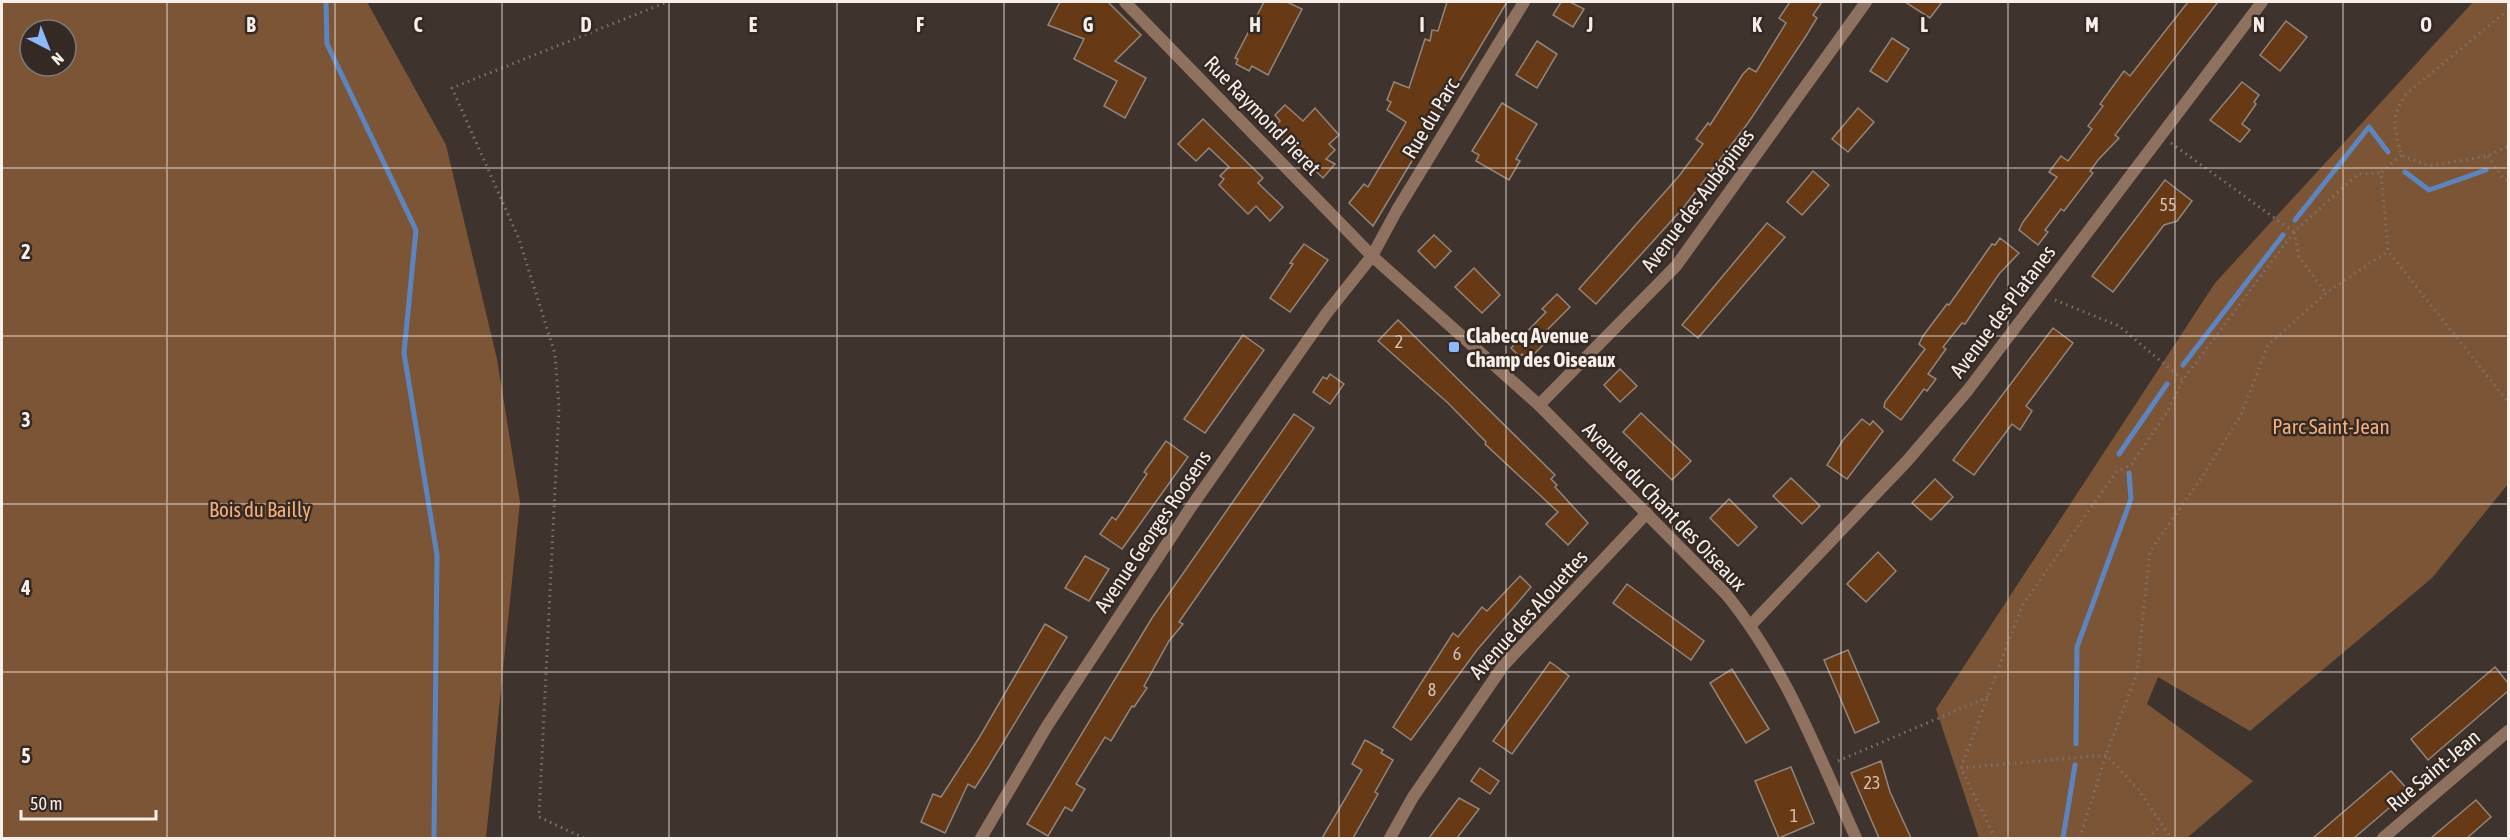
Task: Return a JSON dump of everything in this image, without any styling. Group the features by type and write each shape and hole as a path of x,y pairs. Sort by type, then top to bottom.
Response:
{"street":[{"name":"Rue Raymond Pieret","path":"1125,2 1372,256"},
{"name":"Rue du Parc","path":"1372,256 1397,210 1524,2"},
{"name":"Avenue des Aubépines","path":"1539,405 1676,266 1866,2"},
{"name":"Avenue des Platanes","path":"1751,625 1908,461 1968,390 2041,290 2262,2"},
{"name":"Avenue du Chant des Oiseaux","path":"1372,256 1539,405 1726,594 1751,625 1796,704 1856,838"},
{"name":"Avenue Georges Roosens","path":"981,838 1053,717 1184,516 1326,314 1372,256"},
{"name":"Avenue des Alouettes","path":"1390,838 1413,797 1503,666 1647,513"},
{"name":"Rue Saint-Jean","path":"2383,838 2508,731"}],"path":[{"path":"584,838 539,817 559,407 555,354 519,239 452,88 667,2"},
{"path":"2401,155 2394,123 2395,112 2406,94 2508,10"},
{"path":"2160,134 2294,232 2299,257 2326,293"},
{"path":"2401,155 2429,166 2488,156 2508,146"},
{"path":"1995,838 1961,768 2008,636 2022,606 2115,472 2132,464 2167,412 2183,380 2294,232 2358,174 2381,173 2401,155"},
{"path":"2488,156 2504,180 2508,180"},
{"path":"2381,173 2388,251 2508,402"},
{"path":"2080,838 2106,754 2136,673 2150,551 2198,483 2241,415 2268,345 2326,293 2388,251"},
{"path":"2041,290 2055,300 2119,326 2183,380"},
{"path":"1825,767 1988,697"},
{"path":"1961,768 2106,754"},
{"path":"2106,754 2138,789 2160,826 2171,838"},
{"path":"2148,838 2160,826"}],"green space":[{"name":"Bois du Bailly","path":"2,2 367,2 446,145 497,359 520,502 486,838 2,838"},
{"name":"Parc Saint-Jean","path":"2473,2 2508,2 2508,484 2432,578 2250,731 2158,677 2147,704 2253,781 2187,838 1979,838 1936,709 2215,283"}],"building":[{"path":"1060,2 1108,2 1141,35 1115,61 1146,78 1125,118 1104,106 1117,81 1074,59 1084,39 1048,25"},
{"path":"1264,2 1287,2 1302,9 1268,75 1252,66 1249,71 1236,64 1238,59 1235,58"},
{"path":"1447,2 1507,2 1373,226 1349,203 1364,184 1368,187 1406,122 1387,110 1391,102 1387,100 1394,82 1409,88 1425,39 1430,41 1432,30 1438,31"},
{"path":"1561,2 1570,2 1584,9 1573,27 1553,15"},
{"path":"1790,2 1822,2 1813,15 1817,18 1806,36 1748,123 1684,207 1596,304 1579,289 1679,176 1703,144 1696,139 1708,123 1710,125 1743,74 1749,68 1756,72 1786,23 1779,18"},
{"path":"1905,2 1942,2 1930,18"},
{"path":"2188,2 2218,2 2115,135 2119,138 2098,160 2090,171 2093,173 2064,211 2061,209 2045,230 2048,232 2038,245 2019,230 2057,177 2049,172 2061,156 2068,161 2092,129 2088,126 2103,106 2100,104 2124,71 2130,76"},
{"path":"2286,21 2307,37 2280,71 2260,55"},
{"path":"1892,38 1909,49 1887,82 1870,71"},
{"path":"1537,41 1557,54 1537,88 1516,75"},
{"path":"2242,82 2259,95 2254,102 2256,104 2242,124 2250,130 2240,142 2210,120"},
{"path":"1502,103 1537,124 1516,159 1520,161 1509,180 1476,161 1479,155 1472,151"},
{"path":"1285,105 1303,121 1315,108 1339,135 1329,144 1335,150 1326,159 1335,164 1323,178 1272,129 1280,121 1275,115"},
{"path":"1858,108 1874,122 1848,152 1832,139"},
{"path":"1203,119 1263,178 1258,183 1283,207 1270,221 1256,206 1248,214 1219,185 1224,179 1220,176 1229,167 1209,148 1196,161 1178,144"},
{"path":"1813,171 1829,185 1802,215 1787,202"},
{"path":"2165,180 2192,201 2177,221 2164,225 2113,292 2092,276"},
{"path":"1767,223 1785,237 1698,338 1682,325"},
{"path":"1434,235 1451,251 1435,268 1418,251"},
{"path":"2000,238 2019,253 1999,274 1965,324 1962,323 1943,347 1946,349 1928,374 1936,379 1927,391 1924,389 1901,420 1884,407 1885,402 1925,349 1919,344 1923,336 1947,304 1949,305 1992,244 1995,245"},
{"path":"1304,244 1328,260 1290,312 1270,298"},
{"path":"1474,268 1500,295 1482,313 1455,287"},
{"path":"1557,294 1570,307 1539,338 1544,344 1528,360 1522,354 1520,357 1511,348 1546,312 1542,309"},
{"path":"1398,320 1555,475 1551,479 1557,485 1555,487 1588,523 1568,545 1546,524 1558,512 1485,444 1486,442 1448,403 1378,341"},
{"path":"2053,328 2073,343 2026,406 2032,411 2020,430 2012,424 1974,475 1953,460"},
{"path":"1243,335 1264,350 1205,433 1184,419"},
{"path":"1620,369 1637,386 1620,402 1604,385"},
{"path":"1330,374 1344,384 1330,404 1313,392 1323,377 1327,379"},
{"path":"1641,413 1691,461 1672,480 1623,432"},
{"path":"1294,414 1314,428 1179,622 1183,624 1169,641 1144,686 1147,688 1134,707 1132,706 1111,741 1105,737 1076,784 1085,789 1072,811 1065,807 1048,836 1027,824 1152,618"},
{"path":"1862,419 1870,425 1873,421 1883,431 1847,479 1827,465 1843,440"},
{"path":"1166,441 1188,457 1122,549 1100,534 1112,517 1116,520 1147,474 1144,472"},
{"path":"1791,478 1820,506 1802,524 1773,496"},
{"path":"1935,479 1953,497 1931,520 1912,503"},
{"path":"1729,499 1757,527 1738,546 1710,518"},
{"path":"1878,552 1896,571 1866,602 1847,584"},
{"path":"1085,556 1109,569 1089,601 1065,588"},
{"path":"1520,576 1531,587 1477,650 1411,740 1393,727 1453,633 1458,637 1482,607 1487,611"},
{"path":"1627,584 1704,641 1691,660 1613,603"},
{"path":"1045,624 1067,637 987,769 975,788 968,784 945,833 921,822 933,794 941,797 979,738"},
{"path":"1848,650 1879,722 1855,733 1824,660"},
{"path":"1550,662 1569,676 1512,754 1493,741"},
{"path":"2495,667 2508,683 2508,691 2428,760 2411,739"},
{"path":"1732,669 1769,729 1746,743 1710,683"},
{"path":"1365,740 1383,750 1381,753 1393,760 1375,792 1378,794 1353,838 1322,838 1362,770 1352,764"},
{"path":"1881,761 1890,792 1911,838 1879,838 1851,773"},
{"path":"1791,767 1814,823 1779,838 1755,781"},
{"path":"1480,768 1499,781 1490,794 1471,781"},
{"path":"2391,771 2409,791 2354,838 2313,838"},
{"path":"1459,798 1479,809 1457,838 1429,838"},
{"path":"2476,800 2491,817 2467,838 2431,838"}],"waterway":[{"path":"326,2 327,44 416,230 404,353 437,555 434,838"},
{"path":"2295,220 2369,127 2388,152"},
{"path":"2405,172 2429,190 2486,170"},
{"path":"2183,365 2283,235"},
{"path":"2119,454 2167,384"},
{"path":"2076,744 2077,647 2131,499 2129,473"},
{"path":"2063,838 2075,765"}],"place":[{"name":"Clabecq Avenue Champ des Oiseaux","path":"1454,347"}]}
